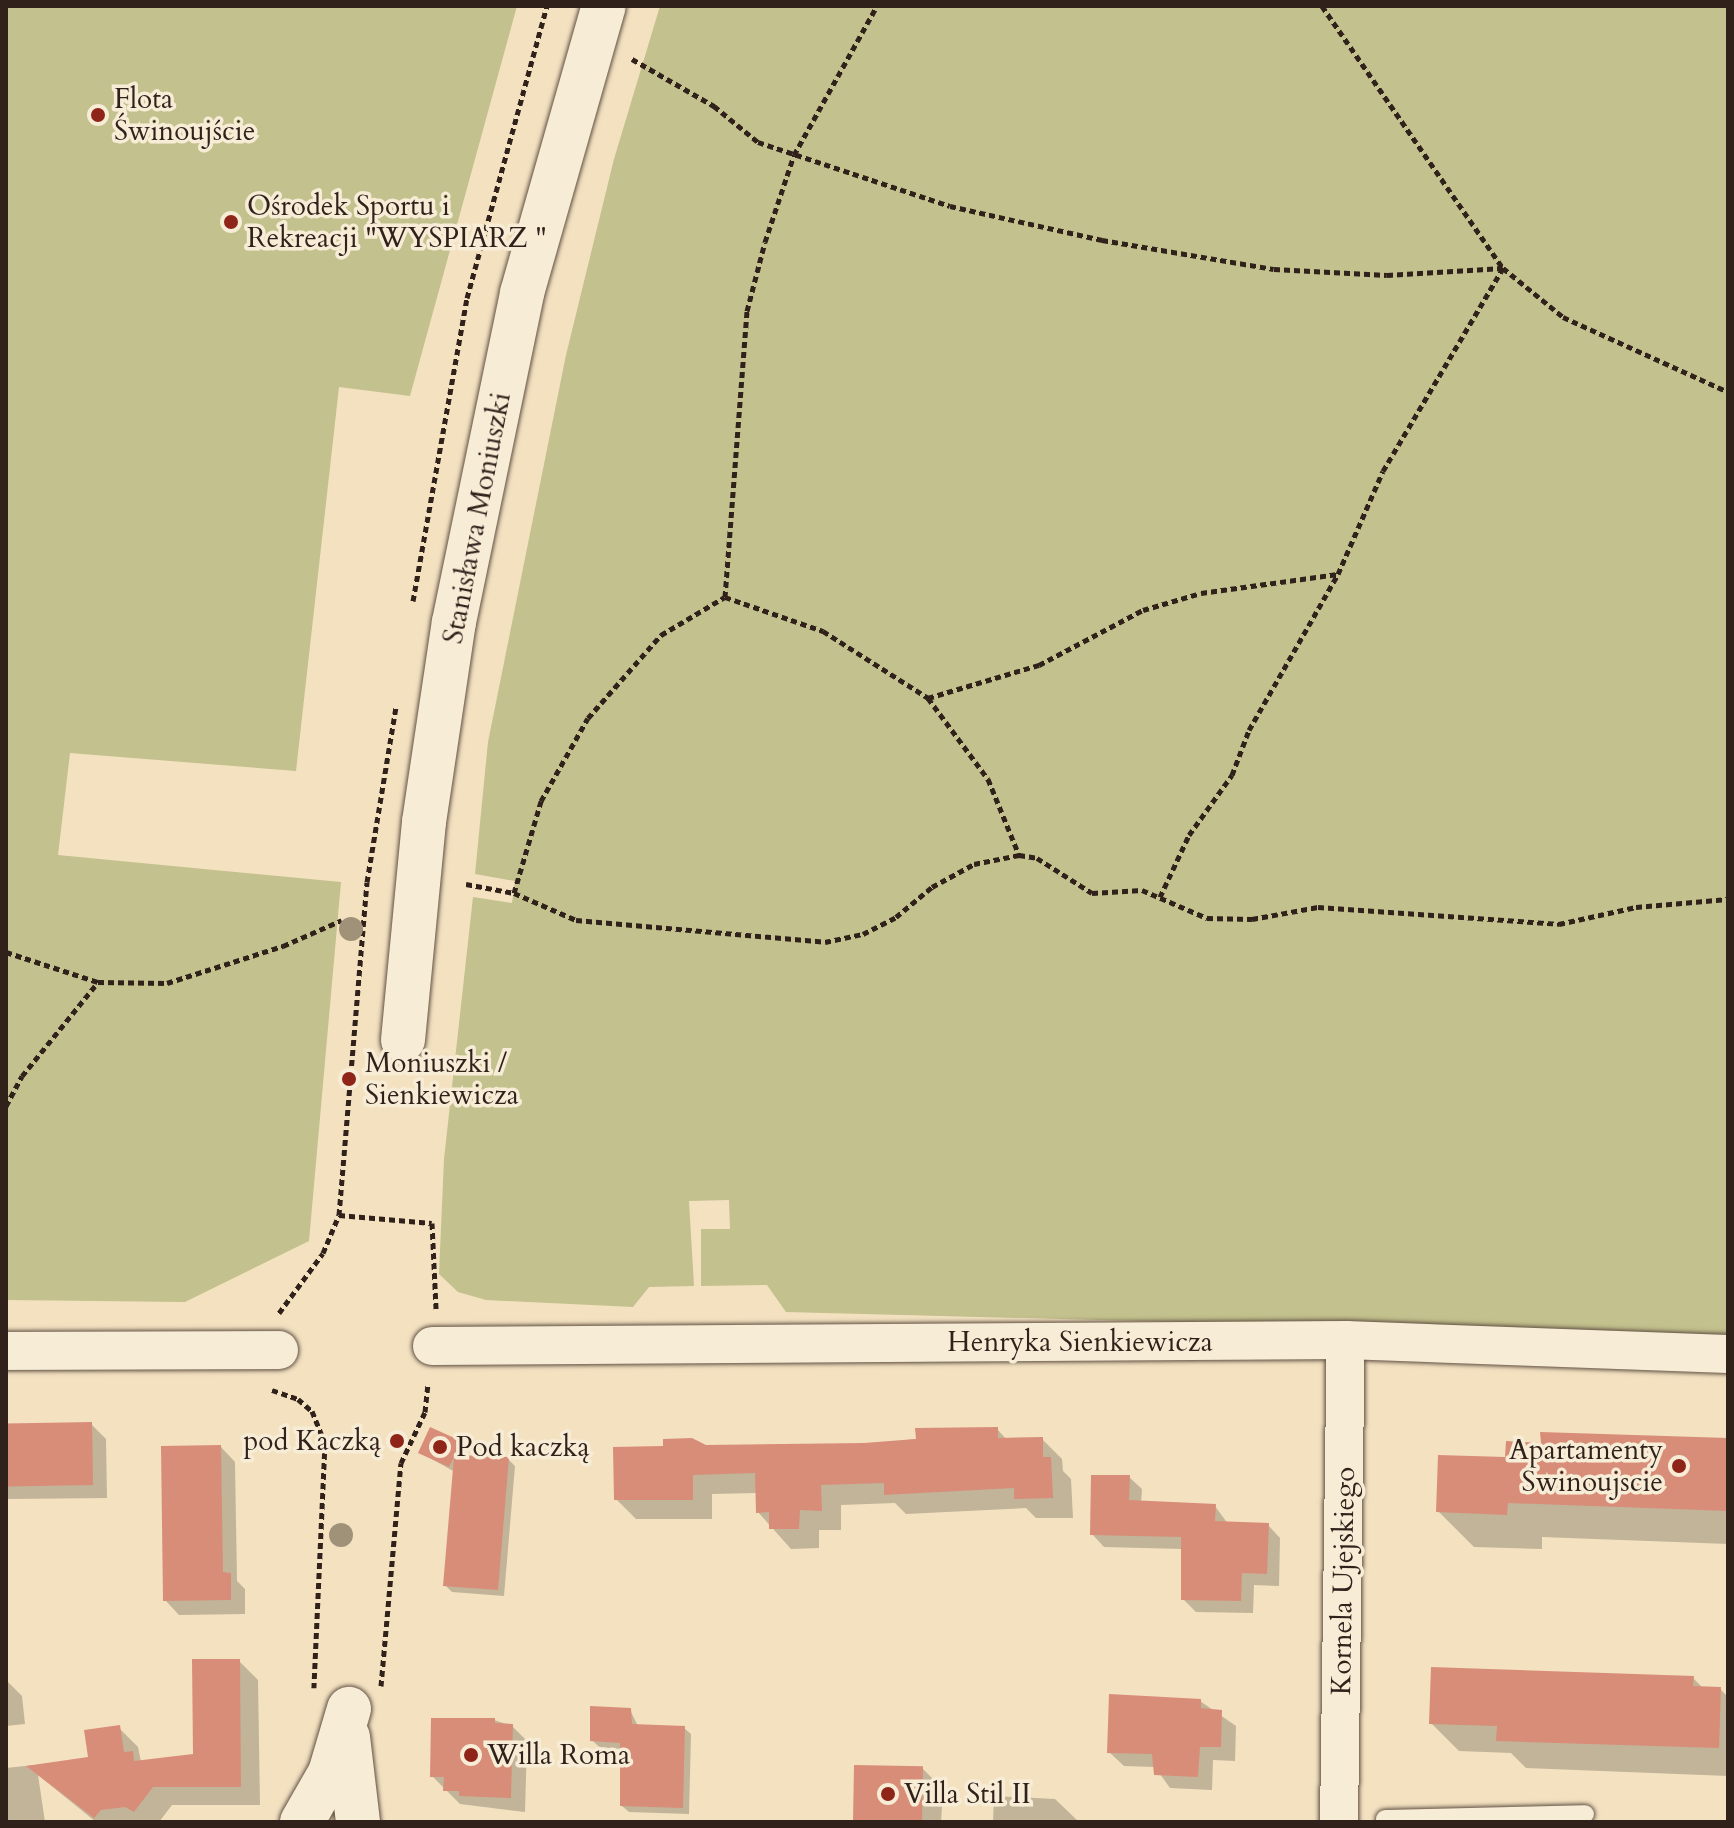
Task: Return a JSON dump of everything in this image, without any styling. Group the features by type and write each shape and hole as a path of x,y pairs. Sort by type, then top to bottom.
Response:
{"street":[{"name":"Stanisława Moniuszki","path":"403,1040 424,822 454,622 522,293 604,6"},
{"name":"Henryka Sienkiewicza","path":"433,1332 1346,1340 1728,1354"},
{"path":"6,1351 279,1334"},
{"name":"Kornela Ujejskiego","path":"1339,1822 1346,1340"},
{"path":"302,1822 330,1773 348,1700"},
{"path":"348,1700 348,1753 358,1822"}],"lane":[{"path":"1385,1819 1585,1814"}],"path":[{"path":"725,597 747,311 794,155 877,6"},
{"path":"1322,6 1503,268 1563,317 1728,392"},
{"path":"632,59 714,106 758,142 950,206 1102,240 1274,269 1387,275 1503,268"},
{"path":"1160,897 1189,835 1232,775 1249,730 1338,574 1383,471 1503,268"},
{"path":"928,698 1039,665 1143,610 1201,593 1338,574"},
{"path":"514,893 541,801 588,718 661,635 725,597 823,631 928,698 988,779 1019,855"},
{"path":"466,884 514,893 576,920 825,942 863,934 896,917 932,887 974,864 1019,855 1037,858 1092,893 1142,890 1207,918 1252,919 1318,907 1559,924 1636,907 1728,899"},
{"path":"279,1334 288,1294 323,1253 339,1215 367,882"},
{"path":"6,952 98,982 167,983 283,946 342,920"},
{"path":"6,1106 22,1076 98,982"},
{"path":"339,1215 432,1223 433,1332"},
{"path":"263,1388 298,1399 312,1411 325,1443 348,1700"},
{"path":"348,1700 401,1463 425,1412 427,1394"}],"shaded area":[{"path":"6,6 517,6 410,396 339,387 296,771 70,753 58,855 341,882 309,1241 185,1302 6,1300"},
{"path":"660,6 1728,6 1728,1336 786,1312 767,1285 701,1286 701,1229 730,1229 729,1200 689,1201 694,1286 649,1287 633,1307 486,1300 458,1292 439,1274 444,1159 473,897 512,903 515,881 475,874 488,742 566,355 614,159"}],"building":[{"path":"92,1422 93,1485 7,1486 6,1424"},
{"path":"430,1427 461,1441 455,1455 509,1457 498,1590 443,1586 454,1457 449,1467 418,1453"},
{"path":"998,1427 998,1438 1043,1437 1043,1457 1051,1457 1053,1498 1014,1499 1014,1488 884,1495 884,1483 821,1485 822,1511 800,1510 799,1529 769,1529 769,1512 756,1513 755,1473 693,1475 693,1500 614,1500 613,1447 663,1446 663,1439 692,1438 706,1445 864,1443 916,1439 915,1428"},
{"path":"1540,1432 1728,1438 1728,1511 1508,1503 1507,1515 1436,1512 1438,1455 1505,1457 1506,1441 1541,1443"},
{"path":"221,1445 223,1572 231,1573 231,1600 163,1601 161,1446"},
{"path":"1091,1475 1130,1475 1129,1500 1216,1504 1215,1521 1269,1523 1267,1574 1242,1573 1241,1601 1181,1600 1181,1537 1090,1535"},
{"path":"192,1659 240,1659 241,1787 153,1787 134,1812 125,1807 101,1810 94,1818 26,1766 88,1757 84,1730 120,1725 124,1752 133,1751 134,1761 193,1754"},
{"path":"1431,1667 1694,1676 1693,1686 1721,1687 1719,1748 1496,1741 1497,1726 1429,1724"},
{"path":"1109,1694 1201,1699 1201,1708 1222,1710 1221,1747 1200,1747 1198,1777 1154,1775 1152,1754 1107,1753"},
{"path":"590,1706 631,1708 632,1724 685,1726 683,1808 620,1806 620,1743 590,1741"},
{"name":"Willa Roma","path":"431,1718 495,1718 495,1723 513,1724 511,1798 459,1796 459,1791 443,1791 444,1777 430,1777"},
{"name":"Villa Stil II","path":"854,1765 923,1766 922,1822 853,1822"}],"place":[{"name":"Flota Świnoujście","path":"98,115"},
{"name":"Ośrodek Sportu i Rekreacji \"WYSPIARZ \"","path":"231,222"},
{"name":"Moniuszki / Sienkiewicza","path":"349,1079"},
{"name":"pod Kaczką","path":"397,1441"},
{"name":"Pod kaczką","path":"440,1447"},
{"name":"Apartamenty Swinoujscie","path":"1679,1466"},
{"name":"Willa Roma","path":"471,1755"},
{"name":"Villa Stil II","path":"888,1794"}]}
